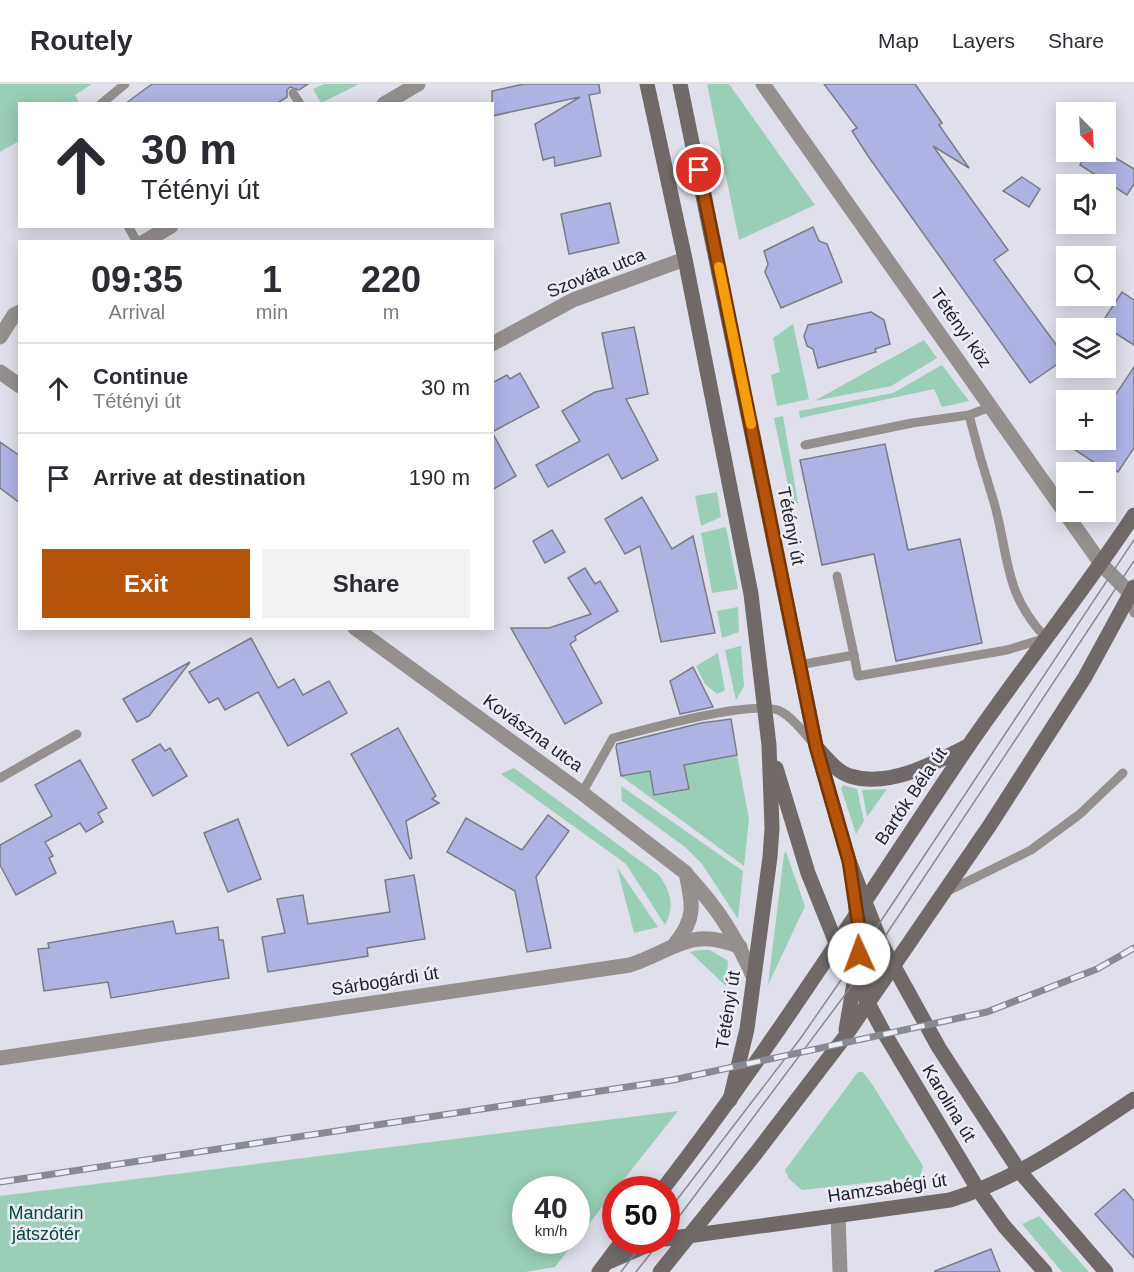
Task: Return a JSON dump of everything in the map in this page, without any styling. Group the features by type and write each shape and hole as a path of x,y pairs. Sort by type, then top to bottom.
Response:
{"street":[{"path":"387,102 418,84"},
{"name":"Tétényi út","path":"647,84 685,259 751,594 769,745 772,828 747,1029 730,1100"},
{"name":"Tétényi út","path":"680,84 816,746 860,906"},
{"name":"Tétényi köz","path":"763,84 993,406 1102,565 1133,592"},
{"path":"147,240 168,228"},
{"name":"Szováta utca","path":"494,343 573,300 685,259"},
{"path":"0,337 14,315 18,313"},
{"path":"0,372 18,385"},
{"name":"Bartók Béla út","path":"673,1176 730,1100 969,745 1102,565 1134,515"},
{"path":"660,1272 844,1038 1085,677 1133,592"},
{"name":"Kovászna utca","path":"358,630 582,793 686,873 717,908 740,947"},
{"name":"Tétényi út","path":"769,745 808,873 836,943"},
{"path":"816,746 831,764 849,776 872,780 931,765 969,745"},
{"path":"868,1003 872,924 878,893 892,859"},
{"path":"675,944 688,928 692,900 686,873"},
{"path":"860,906 872,924 892,967"},
{"path":"844,1038 856,980 860,906"},
{"name":"Sárbogárdi út","path":"0,1059 630,965 656,956 675,944 698,938 719,939 740,947"},
{"name":"Karolina út","path":"836,943 868,1003 979,1191 1004,1226 1045,1272"},
{"path":"740,947 753,976"},
{"name":"Karolina út","path":"892,967 939,1048 1020,1172 1106,1272"},
{"name":"Hamzsabégi út","path":"680,1236 936,1203 979,1191 1020,1172 1134,1099"},
{"path":"838,1215 840,1272"},
{"path":"603,1267 613,1254"},
{"path":"603,1267 630,1254"}],"lane":[{"path":"103,102 125,84"},
{"path":"293,93 299,102"},
{"path":"805,445 912,423 969,415 993,406"},
{"path":"837,576 858,676 1007,650 1046,638 1027,618 1013,591 993,498 969,415"},
{"path":"1133,592 1134,613"},
{"path":"799,665 854,655"},
{"path":"582,793 613,738 734,710 763,706 782,712 816,746"},
{"path":"0,778 77,734"},
{"path":"942,894 1031,850 1080,814 1123,773"}],"green space":[{"path":"0,84 92,84 75,95 78,102 18,102 18,142 0,152"},
{"path":"324,84 359,84 323,102 320,102 313,89"},
{"path":"707,84 729,84 815,205 739,240"},
{"path":"793,324 809,399 777,406 771,375 780,372 773,338"},
{"path":"924,340 937,358 891,386 814,401"},
{"path":"942,365 969,401 942,407 934,389 800,418 799,411 893,393"},
{"path":"783,416 798,503 792,504 774,418"},
{"path":"717,492 721,517 701,526 695,496"},
{"path":"726,527 738,589 712,593 701,533"},
{"path":"738,607 739,632 722,638 717,611"},
{"path":"741,646 744,686 736,700 725,650"},
{"path":"718,653 725,690 717,694 705,684 696,666"},
{"path":"737,755 749,819 744,866 621,776 650,771 654,795 688,789 684,765"},
{"path":"514,768 658,874 669,893 671,905 665,925 626,864 501,774"},
{"path":"843,785 857,789 864,821 856,834 841,788"},
{"path":"621,786 743,871 738,919 702,864 685,847 622,801"},
{"path":"887,789 867,817 862,790"},
{"path":"786,852 805,906 768,985 784,854"},
{"path":"617,867 658,927 634,933"},
{"path":"710,950 728,961 726,986 690,952"},
{"path":"858,1072 863,1072 872,1084 923,1166 920,1177 802,1190 789,1179 785,1170"},
{"name":"Mandarin játszótér","path":"678,1111 627,1176 602,1176 602,1207 590,1223 590,1176 512,1176 512,1254 565,1254 555,1267 525,1272 0,1272 0,1196"},
{"path":"1039,1216 1089,1272 1062,1272 1022,1224"}],"building":[{"path":"152,84 308,84 299,90 290,87 287,90 287,97 279,102 128,102"},
{"path":"524,84 599,84 600,93 589,95 601,156 555,166 554,157 543,160 535,124 580,97 494,116 492,91"},
{"path":"824,84 915,84 942,123 939,125 969,168 933,146 1008,250 994,260 1056,344 1056,365 1030,383 868,156 852,131 857,128"},
{"path":"1116,158 1134,169 1134,184 1127,195 1116,188 1116,174 1094,174 1080,165 1082,162 1116,162"},
{"path":"1022,177 1040,189 1029,207 1003,191"},
{"path":"610,203 619,243 569,254 561,214"},
{"path":"813,227 819,241 827,244 842,282 781,308 765,272 768,264 764,251"},
{"path":"1122,292 1134,300 1134,345 1116,334 1116,318 1105,318 1113,306 1116,306 1116,301"},
{"path":"871,312 884,320 890,344 875,349 876,352 818,368 813,349 807,346 804,336 808,325"},
{"path":"634,327 648,394 626,399 658,460 622,479 608,454 548,487 536,465 580,441 562,411 595,392 613,388 602,333"},
{"path":"1134,367 1134,448 1118,472 1116,462 1093,462 1075,450 1116,450 1116,394"},
{"path":"520,373 539,407 494,431 494,382 507,375 510,379"},
{"path":"494,436 516,476 494,489"},
{"path":"0,442 18,455 18,502 0,488"},
{"path":"885,444 908,550 960,539 982,643 896,661 874,554 822,565 800,460"},
{"path":"642,497 672,549 693,536 715,633 661,642 640,546 625,554 605,519"},
{"path":"552,530 565,552 545,563 533,541"},
{"path":"585,568 595,584 600,581 618,611 575,636 576,640 570,644 602,703 565,724 511,628 549,628 591,614 568,578"},
{"path":"251,638 278,688 294,679 303,695 329,681 347,713 288,746 258,692 225,710 218,698 209,703 189,672"},
{"path":"190,662 149,716 137,722 123,699"},
{"path":"693,667 713,707 680,714 670,681"},
{"path":"731,719 737,755 684,765 689,789 654,795 650,771 621,776 617,744 701,723"},
{"path":"398,728 436,796 432,799 439,803 406,821 412,858 410,859 351,754"},
{"path":"160,744 165,751 170,748 187,776 153,796 132,760"},
{"path":"80,760 107,808 98,813 103,822 86,832 80,823 45,842 53,856 49,858 56,873 16,895 0,865 0,845 52,816 35,785"},
{"path":"548,815 569,831 536,877 551,948 527,952 515,891 447,852 466,818 522,850"},
{"path":"238,819 261,879 228,892 204,833"},
{"path":"414,875 425,939 367,948 368,956 268,972 262,937 285,933 277,899 303,895 308,924 390,912 385,880"},
{"path":"173,921 176,934 218,927 219,940 223,940 229,978 111,998 108,982 44,991 38,949 49,948 48,943"},
{"path":"1124,1189 1134,1201 1134,1258 1095,1214"},
{"path":"991,1249 1000,1272 935,1272 935,1271"}],"tram line":[{"path":"680,1196 800,1039 859,954 1134,540"},
{"path":"680,1215 856,980 1134,561"},
{"path":"621,1272 634,1254"},
{"path":"636,1272 650,1254"}],"railway":[{"path":"0,1182 673,1080 987,1012 1097,969 1134,948"}],"slow traffic":[{"path":"719,267 751,424"}],"route":[{"path":"699,170 816,746 849,861 859,928 859,954"}]}
